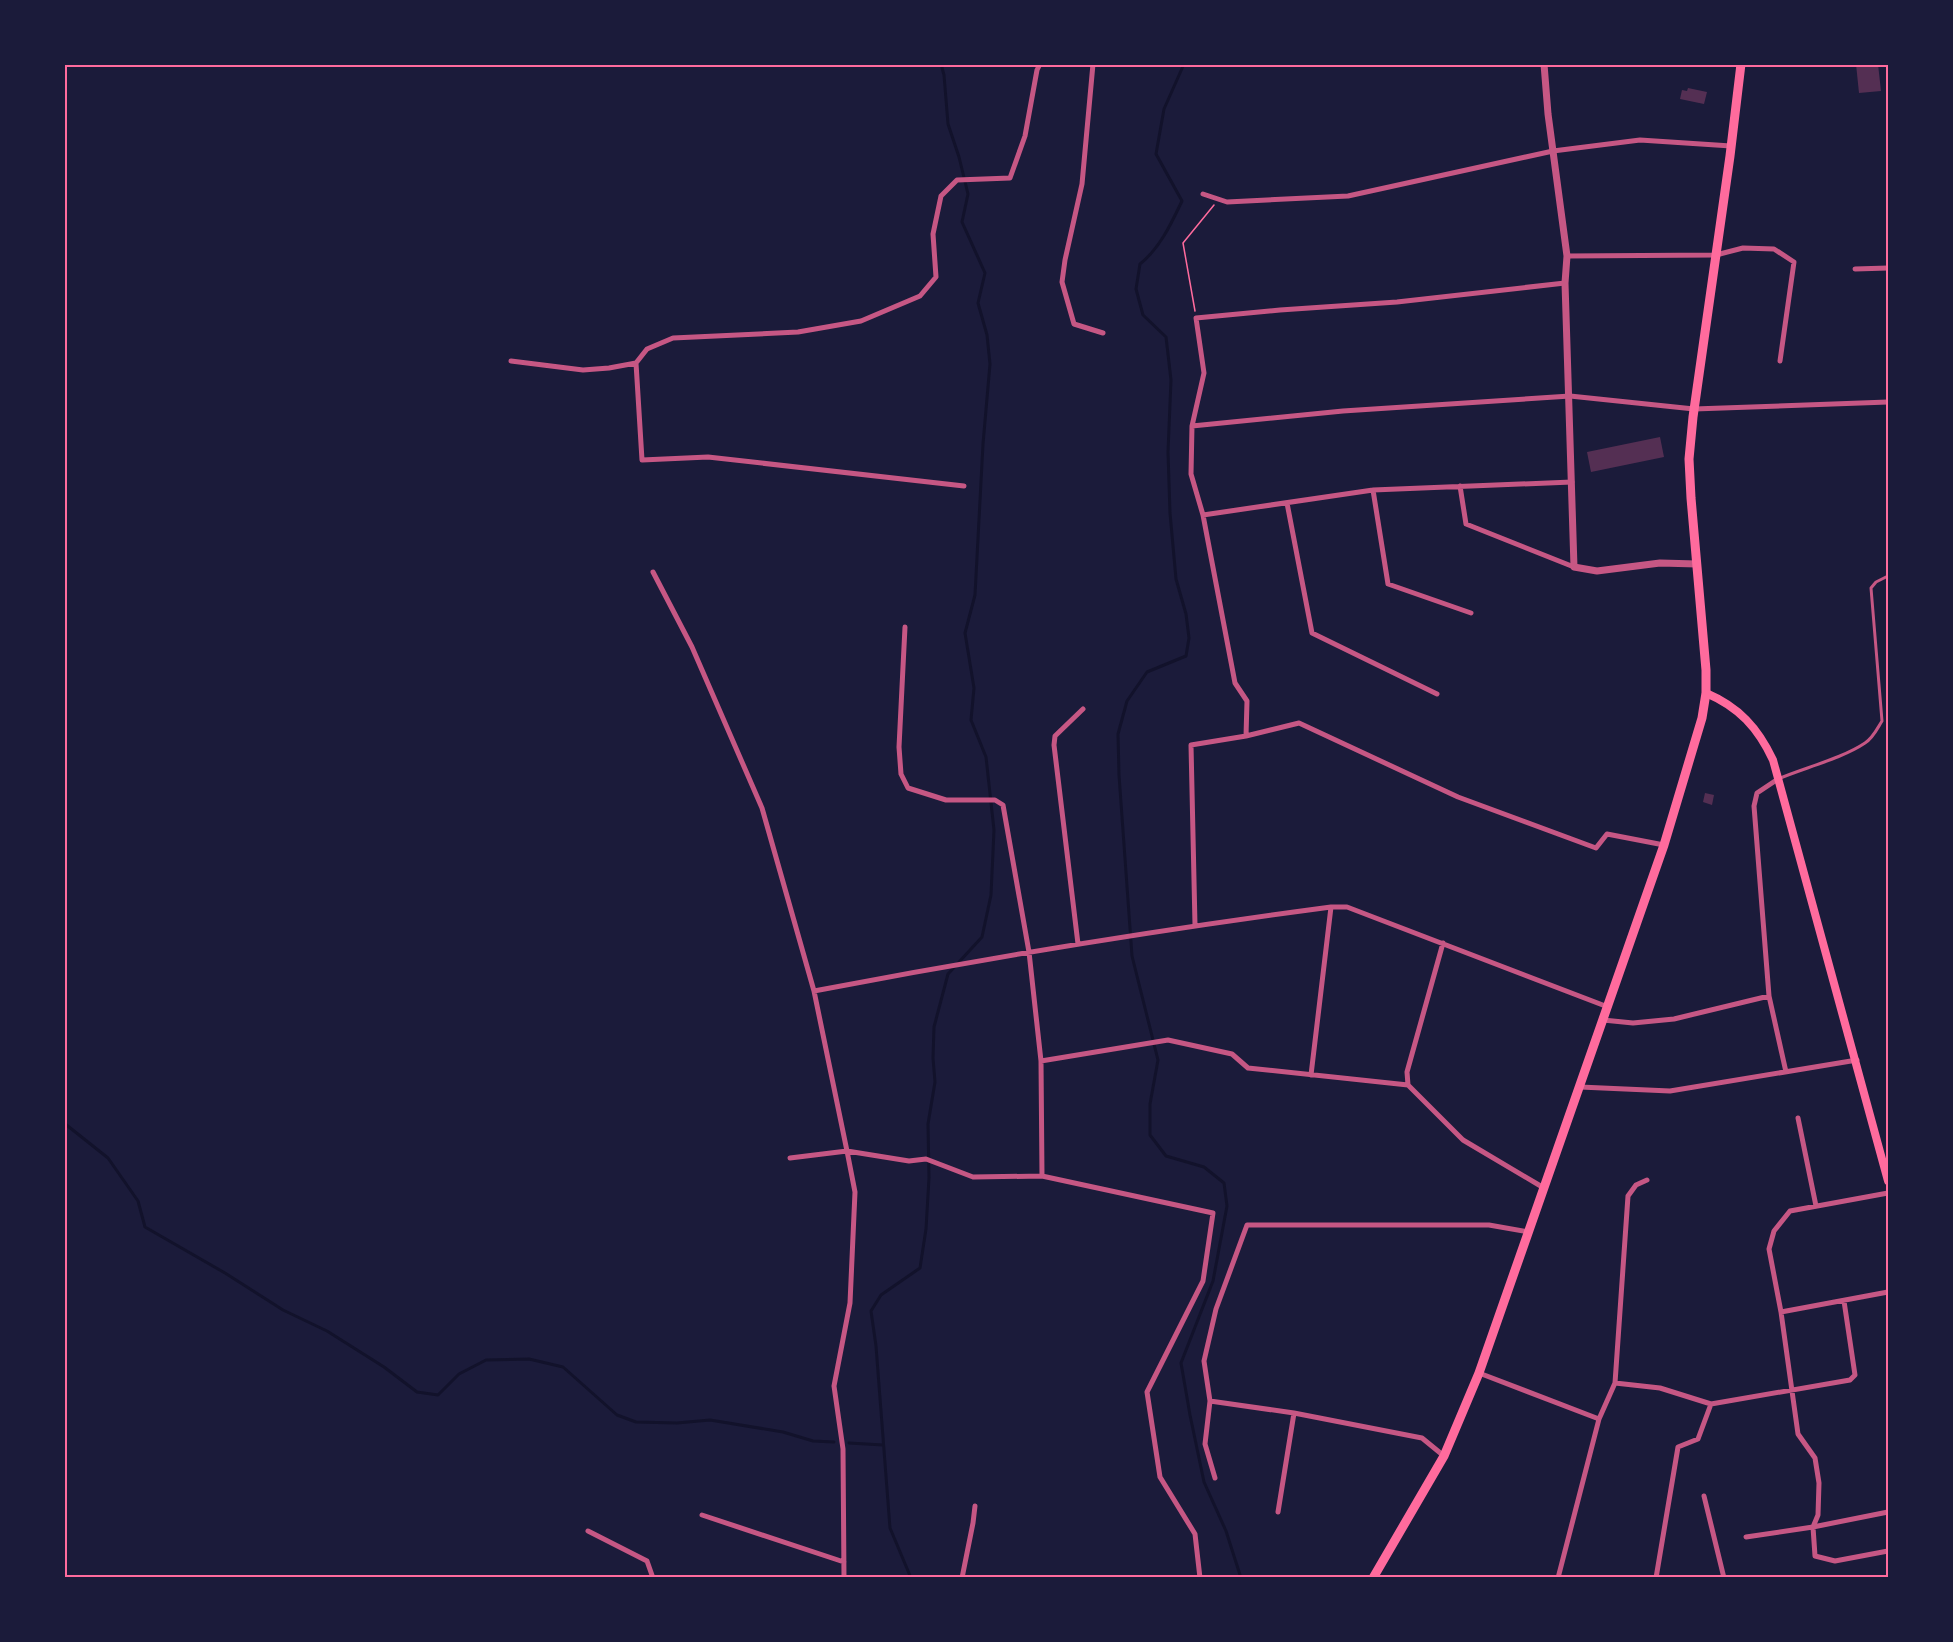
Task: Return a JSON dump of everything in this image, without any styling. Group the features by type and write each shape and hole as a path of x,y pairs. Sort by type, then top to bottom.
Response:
{"main road":[{"path":"1373,1578 1444,1456 1479,1373 1665,845 1702,718 1706,693 1706,670 1689,459 1741,64"},
{"path":"1706,693 1722,700 1758,731 1773,760 1857,1060 1888,1181"}],"street":[{"path":"511,361 583,370 609,368 636,363 647,349 673,338 798,332 861,321 920,296 936,277 933,234 941,196 957,180 1010,178 1026,136 1040,64"},
{"path":"1093,64 1082,184 1062,282 1074,324 1103,333"},
{"path":"1169,64 1198,65"},
{"path":"1544,64 1566,256 1574,567"},
{"path":"1203,194 1227,202 1348,196 1553,151 1640,140 1731,146"},
{"path":"1566,256 1716,255 1743,248 1774,249 1794,262 1780,361"},
{"path":"1856,269 1888,268"},
{"path":"1246,736 1247,701 1235,683 1203,515 1191,474 1192,426 1204,373 1196,318 1397,302 1565,283"},
{"path":"636,363 642,460 708,457 963,486"},
{"path":"1192,426 1343,411 1570,396 1694,410 1888,402"},
{"path":"1203,515 1373,490 1572,482"},
{"path":"1460,486 1466,524 1574,567 1597,571 1660,563 1696,564"},
{"path":"1373,490 1388,584 1471,613"},
{"path":"1287,503 1312,633 1437,694"},
{"path":"653,572 692,647 762,808 814,991 855,1192 849,1303 834,1386 843,1449 844,1578"},
{"path":"905,627 899,747 901,774 908,788 946,800 996,800 1003,805 1029,952 1041,1061 1042,1176"},
{"path":"1078,944 1054,745 1055,736 1083,709"},
{"path":"1195,924 1191,745 1246,736 1299,723 1458,797 1596,848 1607,834 1665,845"},
{"path":"1778,779 1757,793 1754,806 1769,996 1786,1072"},
{"path":"814,991 1195,924 1331,906 1347,907 1608,1007"},
{"path":"1311,1075 1331,906"},
{"path":"1408,1085 1407,1072 1443,943"},
{"path":"1603,1020 1633,1023 1674,1019 1769,996"},
{"path":"1041,1061 1168,1040 1232,1054 1248,1068 1408,1085 1463,1140 1544,1188"},
{"path":"1580,1087 1670,1091 1857,1060"},
{"path":"1798,1118 1816,1206"},
{"path":"790,1158 847,1151 909,1161 926,1159 973,1177 1042,1176 1213,1213 1203,1281 1147,1392 1160,1477 1195,1534 1200,1578"},
{"path":"1558,1578 1599,1419 1615,1383 1628,1196 1636,1185 1647,1180"},
{"path":"1888,1193 1791,1211 1774,1231 1769,1249 1798,1434 1815,1458 1819,1483 1818,1515 1813,1527 1815,1556 1835,1561 1888,1552"},
{"path":"1215,1478 1205,1444 1210,1401 1204,1361 1216,1309 1247,1225 1490,1225 1529,1232"},
{"path":"1780,1312 1888,1292"},
{"path":"1615,1383 1660,1388 1711,1404 1850,1380 1855,1375 1844,1301"},
{"path":"1479,1373 1599,1419"},
{"path":"1210,1401 1293,1413 1422,1438 1444,1456"},
{"path":"1656,1578 1678,1447 1698,1439 1711,1404"},
{"path":"1278,1512 1293,1413"},
{"path":"1704,1496 1724,1578"},
{"path":"962,1578 975,1506"},
{"path":"1746,1537 1888,1512"},
{"path":"702,1515 844,1562"},
{"path":"588,1531 647,1561 653,1578"}],"lane":[{"path":"1778,779 1829,760 1865,743 1882,721 1871,588 1876,582 1888,576"}],"path":[{"path":"1196,318 1183,243 1212,206 1227,202"}],"building":[{"path":"1856,64 1878,64 1881,91 1859,93"},
{"path":"1688,88 1707,92 1704,104 1680,99 1682,90 1687,91"},
{"path":"1660,437 1664,457 1591,472 1587,452"},
{"path":"1705,793 1714,795 1712,805 1703,802"}],"waterway":[{"path":"911,1578 890,1528 876,1346 871,1311 881,1295 920,1268 926,1229 929,1178 928,1124 935,1082 934,1027 948,974 982,937 991,895 994,830 986,757 971,720 974,688 965,633 975,595 983,444 990,364 987,335 978,303 985,273 962,222 968,194 948,124 941,64"},
{"path":"1184,64 1164,109 1156,154 1182,201 1159,243 1140,264 1136,289 1143,315 1166,337 1171,380 1168,452 1170,513 1176,579 1186,614 1189,638 1186,656 1147,672 1127,701 1118,734 1119,775 1132,956 1158,1060 1150,1104 1150,1135 1166,1156 1204,1167 1224,1183 1227,1206 1213,1281 1181,1363 1204,1482 1226,1531 1241,1578"},
{"path":"64,1123 108,1158 138,1201 145,1227 225,1273 283,1310 327,1331 384,1367 417,1392 438,1395 459,1374 486,1360 529,1359 563,1367 617,1415 636,1422 677,1423 710,1420 783,1432 813,1441 834,1442"},
{"path":"849,1443 883,1445"}]}
